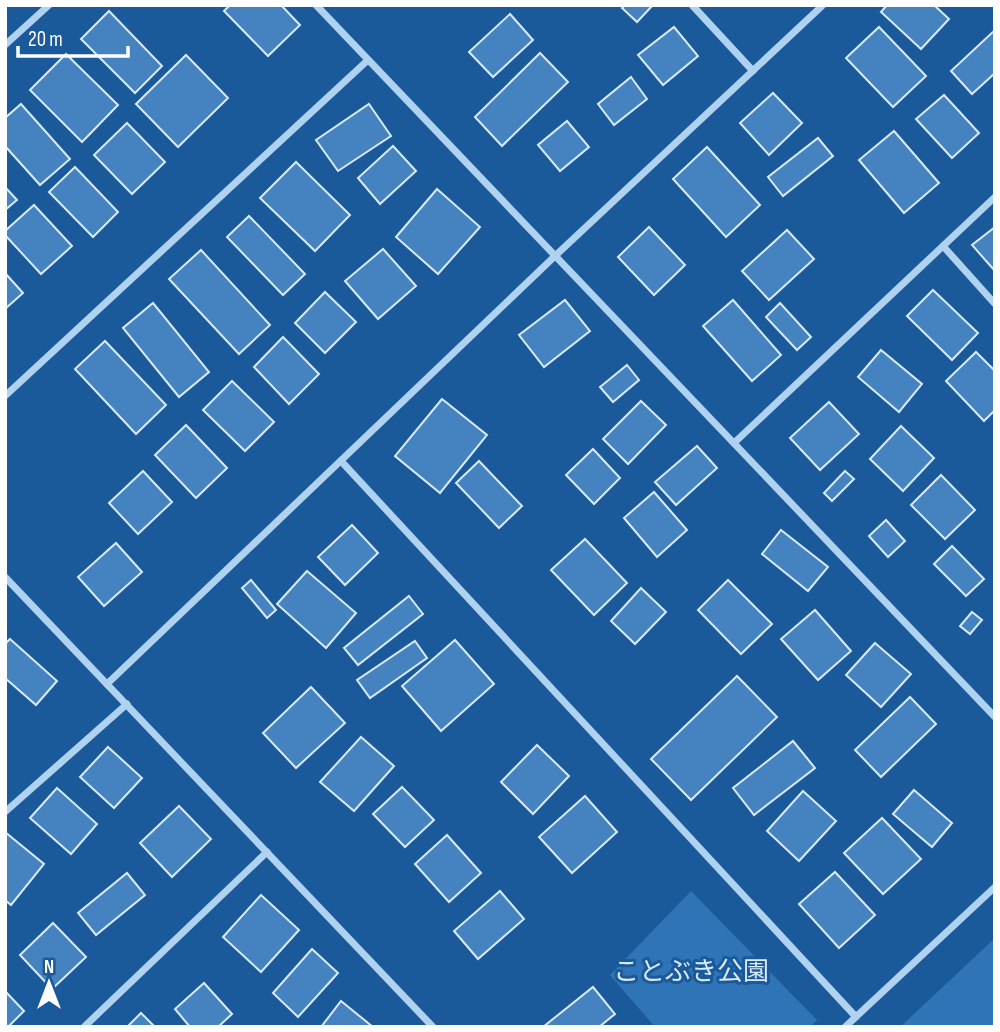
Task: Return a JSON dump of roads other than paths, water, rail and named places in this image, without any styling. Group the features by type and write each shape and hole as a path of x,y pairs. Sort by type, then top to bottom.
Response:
{"street":[{"path":"5,45 49,5"},
{"path":"316,5 995,717"},
{"path":"692,5 753,71"},
{"path":"107,684 555,256 823,5"},
{"path":"5,396 368,60"},
{"path":"734,443 995,197"},
{"path":"943,246 995,304"},
{"path":"341,461 856,1017"},
{"path":"5,577 433,1027"},
{"path":"5,812 127,704"},
{"path":"84,1027 267,852"},
{"path":"845,1027 995,887"}],"park label":[{"name":"ことぶき公園","path":"691,971"}]}
